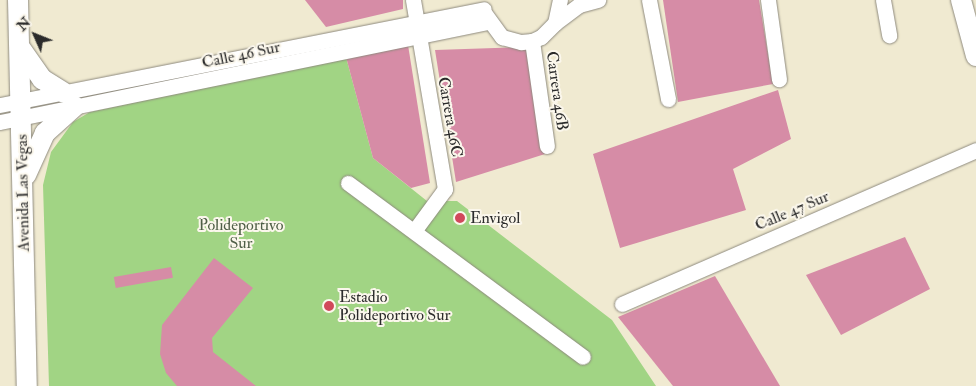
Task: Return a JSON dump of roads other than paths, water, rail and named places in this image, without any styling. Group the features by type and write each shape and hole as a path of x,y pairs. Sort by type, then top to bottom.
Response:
{"main road":[{"name":"Avenida Las Vegas","path":"18,0 27,386"},
{"path":"961,0 976,56"},
{"path":"19,44 32,69 48,84 69,99 45,133 31,159 22,186"}],"street":[{"name":"Carrera 46C","path":"413,0 445,189 414,231"},
{"path":"555,23 560,0"},
{"path":"486,10 507,39 532,41 541,37 555,23 579,5 598,0"},
{"path":"649,0 668,99"},
{"path":"768,0 779,79"},
{"path":"883,0 889,35"},
{"name":"Calle 46 Sur","path":"0,122 20,109 418,29 486,10"},
{"name":"Carrera 46B","path":"532,41 547,146"},
{"name":"Calle 46 Sur","path":"0,105 20,109"},
{"name":"Calle 47 Sur","path":"622,304 976,150"},
{"path":"348,183 583,357"}],"place":[{"name":"Envigol","path":"460,218"},
{"name":"Estadio Polideportivo Sur","path":"329,306"}],"park label":[{"name":"Polideportivo Sur","path":"241,234"}]}
